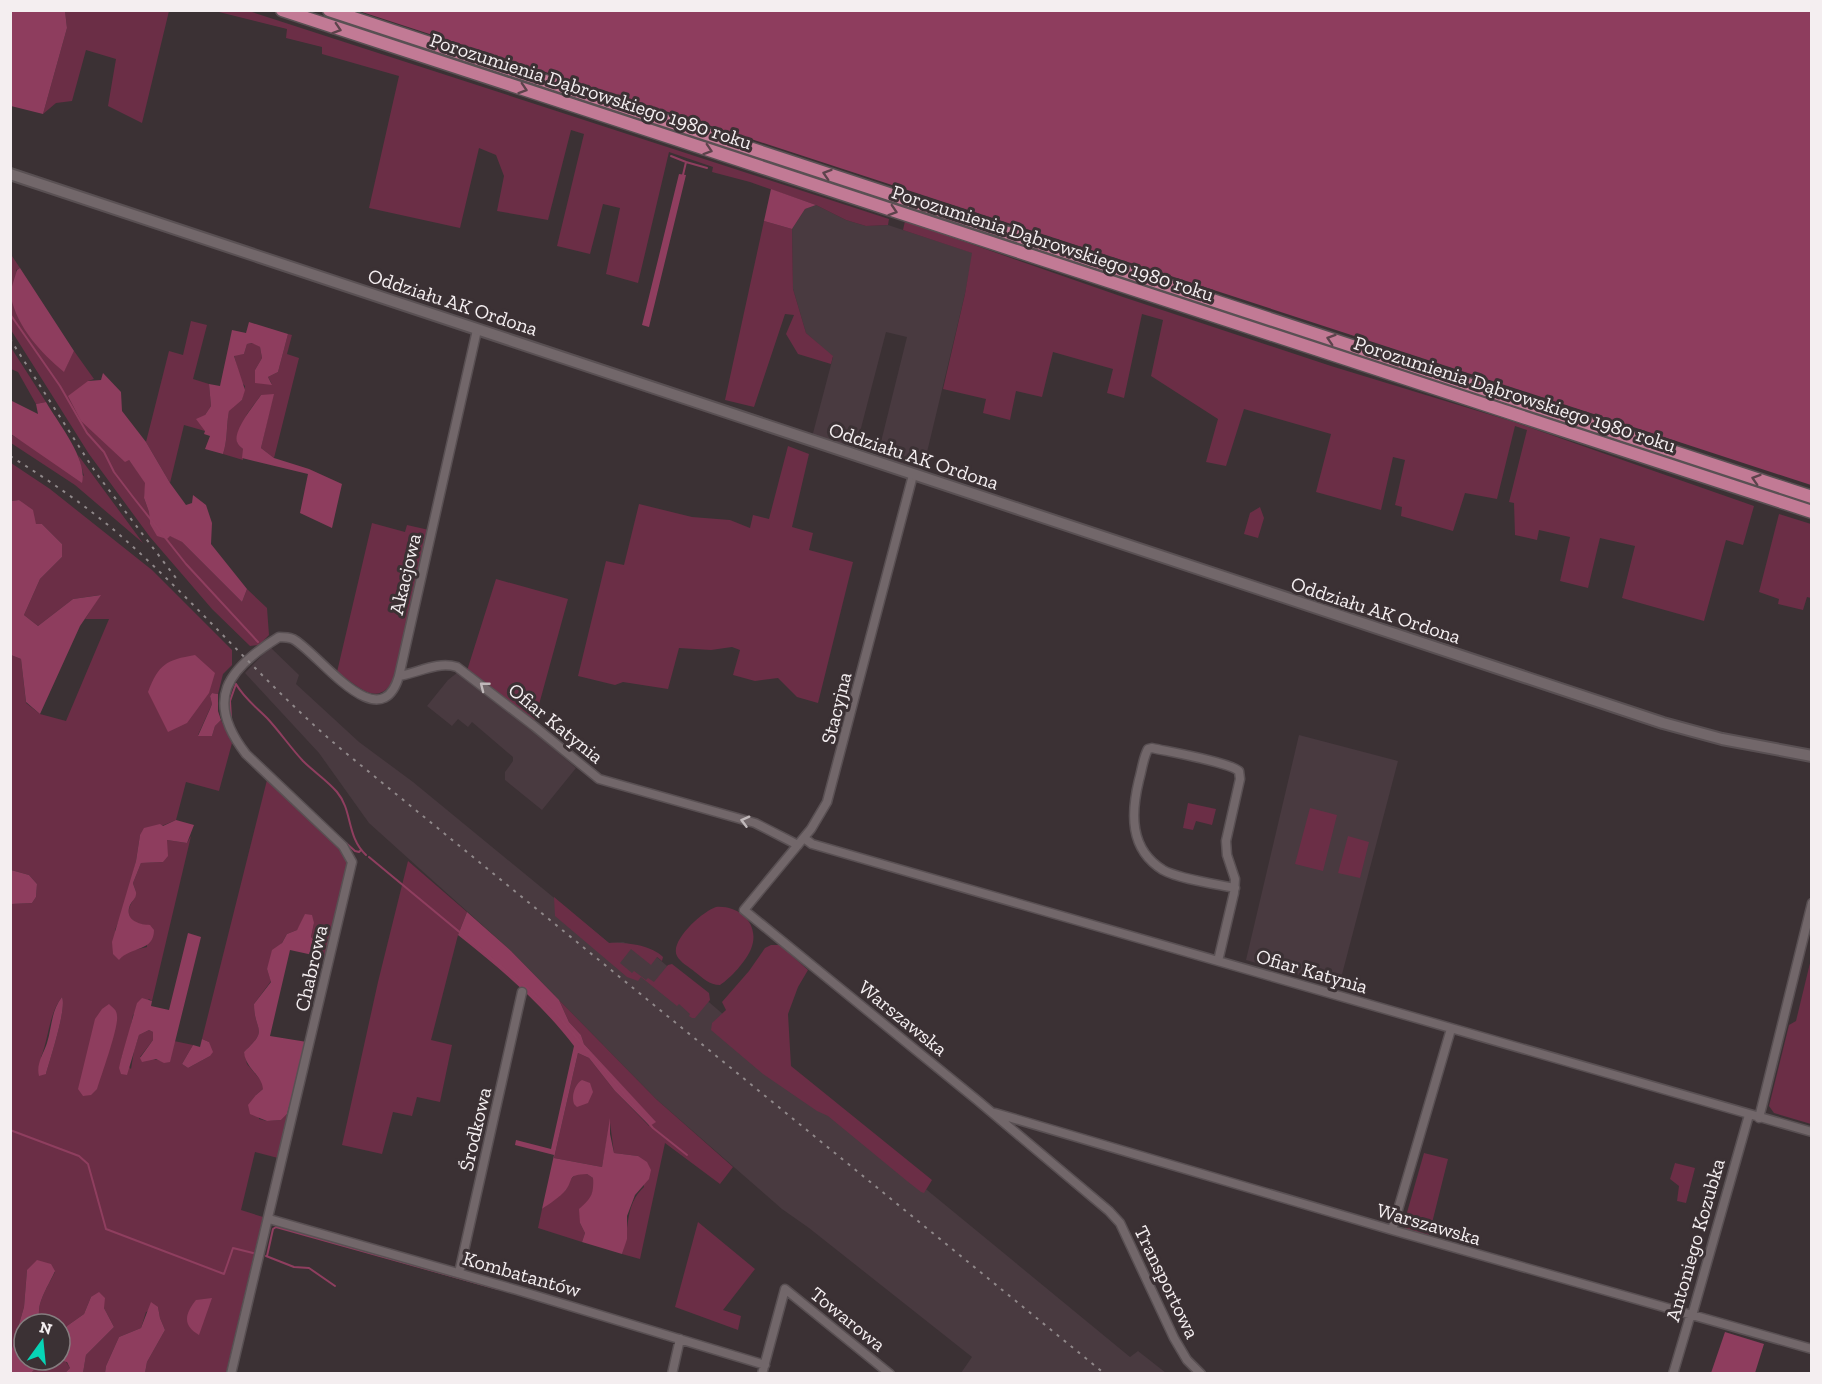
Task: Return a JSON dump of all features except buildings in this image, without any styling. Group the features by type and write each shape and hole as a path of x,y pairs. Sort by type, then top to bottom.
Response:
{"main road":[{"name":"Porozumienia Dąbrowskiego 1980 roku","path":"282,10 1812,512"},
{"name":"Porozumienia Dąbrowskiego 1980 roku","path":"329,10 1812,497"}],"street":[{"name":"Oddziału AK Ordona","path":"10,174 1662,723 1722,739 1812,756"},
{"name":"Akacjowa","path":"279,637 294,639 364,698 373,700 386,696 394,689 399,676 477,330"},
{"name":"Stacyjna","path":"756,920 744,910 823,812 833,785 913,475"},
{"name":"Chabrowa","path":"231,1374 352,862 343,846 246,754 228,728 224,703 225,690 230,679 256,652 279,637"},
{"name":"Ofiar Katynia","path":"399,676 443,665 450,665 465,672 599,779 755,823 801,842 1812,1132"},
{"path":"1218,962 1234,888 1235,879 1227,855 1226,841 1240,779 1239,771 1234,767 1148,749 1133,809 1137,835 1146,855 1157,866 1170,873 1234,888"},
{"path":"1759,1118 1812,903"},
{"name":"Warszawska","path":"756,920 992,1112 1392,1230 1812,1349"},
{"name":"Środkowa","path":"459,1273 522,992"},
{"path":"1392,1230 1451,1029"},
{"name":"Transportowa","path":"992,1112 1120,1223 1174,1338 1187,1360 1201,1374"},
{"name":"Antoniego Kozubka","path":"1673,1374 1749,1115"},
{"path":"1031,1145 1030,1138 1039,1126"},
{"name":"Kombatantów","path":"269,1219 680,1339 763,1369"},
{"name":"Towarowa","path":"763,1369 785,1290 890,1374"},
{"path":"672,1374 680,1339"}],"shaded area":[{"path":"10,11 65,11 67,28 43,114 11,106"},
{"path":"65,11 169,11 142,123 108,106 116,59 86,50 72,101 56,103 43,114 67,28"},
{"path":"215,11 249,11 889,219 888,225 866,226 846,220 816,205 750,182 712,172 713,167 669,152 638,283 606,274 620,208 603,204 590,254 557,246 584,134 571,130 548,220 497,211 504,176 496,155 479,148 460,228 369,208 399,76 322,54 322,47 286,38 287,29"},
{"path":"359,11 1811,11 1811,485"},
{"path":"679,174 686,175 649,327 642,325"},
{"path":"771,189 816,205 805,209 792,229 764,221"},
{"path":"816,205 846,220 866,226 888,225 973,253 922,473 877,458 907,337 886,332 855,451 812,437 833,357 806,333 793,289 792,229 805,209"},
{"path":"764,221 792,229 793,289 806,333 833,356 831,364 798,354 786,334 794,315 785,314 754,407 725,400"},
{"path":"905,221 1331,366 1514,422 1754,506 1743,545 1726,540 1704,621 1622,598 1635,546 1600,538 1588,588 1560,581 1570,537 1539,530 1537,540 1515,535 1514,503 1509,502 1527,430 1515,426 1497,499 1465,493 1453,531 1401,516 1402,507 1395,505 1405,460 1393,457 1381,510 1316,492 1331,434 1244,409 1226,466 1206,462 1218,419 1151,376 1163,320 1142,314 1124,398 1107,393 1113,369 1053,352 1042,397 1016,391 1010,420 983,413 986,399 943,389 972,253 903,230"},
{"path":"10,253 20,268 16,270 64,371 74,351 94,379 88,381 129,460 146,483 144,498 150,524 182,542 242,602 247,589 267,608 269,635 259,645 250,646 212,609 150,537 89,454 11,330"},
{"path":"20,268 74,351 64,372 31,339 14,308 11,291 17,270"},
{"path":"191,321 207,325 193,379 209,384 211,406 205,415 205,431 184,425 170,483 146,442 169,351 183,355"},
{"path":"249,322 288,334 278,372 268,377 272,385 255,383 255,370 262,358 260,347 252,343 247,344 244,354 234,356 245,390 242,400 229,411 223,454 205,449 210,436 204,434 205,431 196,419 205,415 211,406 209,384 220,386 232,330 246,333"},
{"path":"288,334 292,335 287,354 299,358 274,458 261,448 273,395 261,395 247,414 237,442 243,449 243,460 223,454 229,410 242,400 245,386 241,382 234,355 244,354 247,344 253,343 260,347 262,358 255,370 272,384 268,377 278,372"},
{"path":"10,346 46,402 36,404 18,372 11,369"},
{"path":"103,373 121,392 122,411 146,442 186,505 192,503 193,495 206,505 212,523 211,544 247,589 242,602 182,542 170,536 167,539 157,536 150,524 144,498 145,483 129,460 125,462 81,421 68,396 88,381 101,380"},
{"path":"274,394 261,448 274,458 309,469 342,484 332,528 300,513 308,474 242,458 243,449 237,443 241,424 261,395"},
{"path":"10,400 38,414 36,404 46,402 81,463 82,483 11,434"},
{"path":"10,434 84,476 78,455 143,543 75,485 11,443"},
{"path":"788,446 809,454 792,527 813,533 809,550 853,562 818,703 797,697 778,678 755,681 733,675 740,650 732,647 711,650 679,648 668,689 623,682 615,685 578,676 606,561 624,565 639,504 692,517 730,520 750,528 753,515 769,519"},
{"path":"11,463 50,489 152,570 232,650 232,665 223,674 218,694 212,693 210,696 212,704 198,735 212,736 215,726 221,720 232,743 219,791 186,782 176,820 140,835 124,908 115,930 122,956 130,951 147,947 146,925 138,924 129,914 136,894 133,883 141,863 163,862 167,840 187,843 191,836 152,1001 149,999 133,1015 121,1059 131,1069 139,1035 149,1030 153,1032 153,1040 140,1057 169,1062 174,1041 193,1045 182,1064 188,1068 210,1056 209,1042 202,1039 267,780 332,840 346,859 347,872 327,958 322,957 323,948 311,937 314,923 301,924 297,930 287,934 267,969 271,981 254,1004 259,1034 244,1052 247,1064 263,1083 263,1089 256,1095 259,1119 281,1120 287,1114 290,1106 278,1158 255,1152 241,1210 263,1217 226,1373 145,1373 147,1362 165,1330 158,1307 146,1312 141,1328 119,1337 105,1373 83,1373 86,1355 114,1327 104,1308 91,1297 84,1314 72,1322 72,1312 39,1312 41,1300 55,1272 27,1270 23,1312 12,1312 11,1352 11,904 32,903 36,897 37,884 29,875 11,870 11,655 21,659 26,703 40,714 66,721 109,619 85,619 100,595 73,599 38,626 24,615 40,579 62,557 62,544 42,524 36,524 19,500 11,501","holes":["62,997 60,1022 46,1074 41,1057 54,1010"]},
{"path":"19,500 33,510 36,524 42,524 62,544 62,557 40,579 24,615 38,626 73,599 101,595 80,626 40,714 26,702 21,659 11,655 11,501"},
{"path":"1260,507 1264,518 1258,538 1244,534 1250,513"},
{"path":"1779,514 1811,524 1811,598 1807,597 1803,610 1778,604 1779,599 1759,592"},
{"path":"372,523 405,532 407,525 429,530 397,673 391,685 377,694 362,689 337,672"},
{"path":"496,579 568,599 532,730 465,677"},
{"path":"270,647 299,675 296,684 359,742 413,782 609,943 623,942 652,953 927,1190 1130,1357 1138,1351 1166,1373 961,1373 972,1357 782,1209 656,1099 511,951 369,823 319,753 245,673"},
{"path":"195,655 215,673 209,693 187,723 168,732 148,692 156,675 165,665 177,659"},
{"path":"458,672 576,768 542,810 505,780 505,772 513,761 513,757 472,722 468,727 458,719 452,726 427,706 448,680"},
{"path":"212,693 218,694 218,711 221,720 215,726 212,736 198,736 212,704 210,696"},
{"path":"1299,735 1398,761 1340,982 1324,979 1320,981 1246,960"},
{"path":"1188,803 1216,809 1212,825 1196,821 1193,830 1183,828"},
{"path":"1310,808 1337,815 1323,871 1295,864"},
{"path":"176,820 194,825 187,843 167,840 168,856 163,862 141,863 133,883 136,894 130,905 129,914 137,923 150,925 154,930 153,937 146,945 119,960 113,954 112,942 136,861 140,835 144,828 160,824 163,826"},
{"path":"1348,836 1369,842 1360,878 1338,873"},
{"path":"408,861 467,912 458,935 431,1040 452,1045 440,1102 417,1097 412,1116 393,1112 382,1154 342,1145 378,982"},
{"path":"11,870 29,875 37,884 36,897 32,903 11,904"},
{"path":"554,897 609,943 638,945 663,957 662,961 657,957 651,965 631,949 620,963 632,973 634,971 646,980 648,978 654,982 668,965 672,964 709,993 710,1000 695,1018 692,1018 679,1004 677,1006 641,977 638,981 627,977 555,916"},
{"path":"716,907 733,909 740,913 746,918 753,932 749,954 738,969 720,985 706,981 680,960 676,950 682,935 689,927 703,914"},
{"path":"467,912 511,951 559,1000 569,1022 581,1035 584,1044 656,1122 650,1126 615,1091 589,1058 578,1053 554,1158 602,1167 610,1118 610,1134 614,1153 638,1156 647,1162 651,1170 649,1179 635,1195 627,1216 627,1239 622,1254 582,1242 585,1233 580,1223 579,1209 589,1199 593,1188 593,1178 587,1174 574,1176 564,1193 542,1209 554,1155 515,1145 516,1140 551,1149 574,1046 520,987 458,935"},
{"path":"305,914 312,915 314,923 311,937 323,949 322,957 290,950 270,1036 307,1042 287,1114 281,1120 267,1121 250,1114 248,1105 263,1089 260,1080 247,1063 244,1052 259,1034 254,1004 271,982 267,969 272,950 282,943 287,934 297,930"},
{"path":"188,933 201,937 170,1062 164,1063 156,1059 142,1062 140,1058 153,1040 153,1032 149,1030 139,1035 127,1075 121,1074 119,1068 121,1059 137,1003 142,998 152,1001 151,1006 169,1010"},
{"path":"780,945 808,970 798,987 788,1014 791,1066 932,1180 924,1193 828,1116 763,1074 711,1030 712,1023 726,1010 722,1002 749,971 765,948"},
{"path":"1811,959 1811,1124 1774,1113 1769,1106 1789,1025 1796,1021"},
{"path":"62,997 60,1022 46,1074 39,1076 39,1063 47,1043 54,1013"},
{"path":"559,1000 656,1099 733,1167 720,1184 665,1143 640,1259 622,1254 630,1210 644,1187 638,1156 614,1153 610,1123 602,1167 554,1158 578,1053 589,1058 615,1091 649,1126 655,1122 584,1044 581,1035 569,1022"},
{"path":"109,1004 117,1014 113,1040 97,1089 91,1095 83,1096 78,1089 95,1019"},
{"path":"202,1039 209,1042 213,1052 188,1068 182,1064 193,1045 200,1047"},
{"path":"582,1080 590,1083 593,1092 588,1103 577,1107 573,1101 573,1094 577,1084"},
{"path":"1424,1153 1448,1159 1429,1235 1405,1229 1404,1223"},
{"path":"1675,1163 1695,1168 1686,1203 1677,1201 1679,1186 1670,1179"},
{"path":"576,1174 587,1174 593,1178 594,1188 580,1223 585,1233 582,1242 538,1228 542,1209 566,1190 569,1181"},
{"path":"698,1222 755,1269 723,1310 741,1316 738,1330 675,1307"},
{"path":"37,1260 51,1264 55,1271 41,1300 39,1312 23,1312 27,1270"},
{"path":"99,1292 105,1298 104,1308 114,1327 86,1355 83,1373 65,1373 72,1372 72,1322 84,1314 91,1297"},
{"path":"212,1298 199,1335 188,1323 189,1310 196,1300"},
{"path":"151,1302 158,1307 165,1330 147,1362 145,1373 105,1373 119,1337 141,1328"},
{"path":"1725,1332 1764,1344 1755,1373 1711,1373"},
{"path":"12,1349 12,1372 31,1373 11,1373"},
{"path":"32,1372 66,1372 65,1373"}],"waterway":[{"path":"671,156 686,162 683,175"},
{"path":"686,162 707,168"},
{"path":"10,314 60,386 87,433 104,452 114,472 186,564 258,642"},
{"path":"236,684 303,761 337,792 342,799 355,840 366,855"},
{"path":"231,719 230,701 236,684"},
{"path":"346,843 355,851 361,850"},
{"path":"369,857 560,1018 653,1128 687,1155"},
{"path":"10,1130 79,1156 88,1164 106,1229 224,1274 233,1248 253,1253"},
{"path":"267,1256 273,1229 276,1227 498,1289"},
{"path":"266,1256 294,1267 309,1268 335,1286"}],"railway":[{"path":"10,339 96,473 179,582"},
{"path":"10,456 64,492 114,530 172,584 283,696 341,749 1105,1374"}]}
